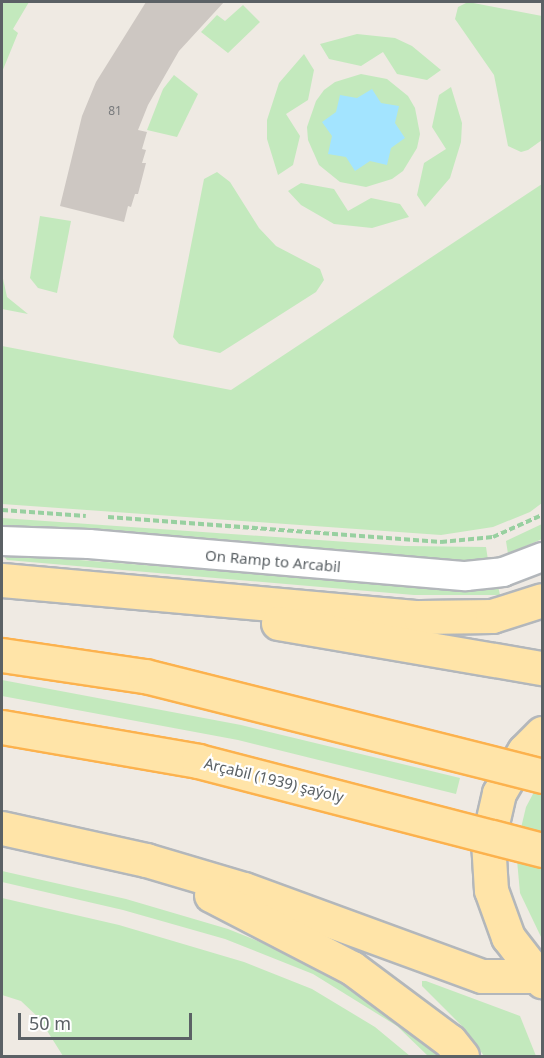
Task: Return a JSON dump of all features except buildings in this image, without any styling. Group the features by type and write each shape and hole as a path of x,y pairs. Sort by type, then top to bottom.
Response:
{"main road":[{"path":"2,580 420,617 492,616 543,600"},
{"path":"65,584 543,668"},
{"path":"2,655 145,676 543,776"},
{"name":"Arçabil (1939) şaýoly","path":"2,727 198,761 543,850"},
{"path":"540,978 504,927 491,890 488,841 499,793 524,751 543,733"},
{"path":"11,832 146,860 244,889 482,976 540,978"},
{"path":"146,860 352,968 450,1041 462,1056"}],"street":[{"name":"On Ramp to Arcabil","path":"2,541 88,544 466,576 503,572 543,557"}],"path":[{"path":"2,510 441,542 493,537 543,515"}],"green space":[{"path":"2,2 29,2 13,29 18,33 2,72"},
{"path":"468,2 542,16 542,140 528,150 521,152 508,146 494,75 455,19 458,7"},
{"path":"243,5 260,22 228,53 201,32 217,15 225,21"},
{"path":"357,34 395,38 412,46 441,70 427,80 397,74 383,52 361,66 329,59 320,44"},
{"path":"304,54 314,70 308,100 286,114 300,136 293,165 278,175 267,139 267,120 279,83"},
{"path":"361,74 387,79 408,96 415,108 420,134 417,148 403,171 392,179 366,187 340,182 319,165 308,140 307,127 316,101 324,90 335,82"},
{"path":"174,75 198,94 177,137 147,130 163,89"},
{"path":"451,87 462,123 461,142 450,178 425,207 417,195 424,163 446,149 432,127 439,95"},
{"path":"217,172 230,182 259,228 276,246 320,269 324,280 316,292 220,353 179,344 173,337 204,179"},
{"path":"301,183 334,189 348,211 371,198 400,204 409,217 372,228 334,224 301,205 288,191"},
{"path":"542,184 542,503 530,512 493,527 441,535 2,504 2,346 231,390"},
{"path":"40,216 71,221 57,293 38,288 30,278"},
{"path":"2,274 7,297 28,314 2,309"},
{"path":"2,518 405,546 486,547 488,560 465,562 2,527"},
{"path":"542,524 542,539 508,554 506,541"},
{"path":"2,554 414,586 498,586 500,595 414,595 7,560"},
{"path":"2,680 241,725 460,778 456,794 238,740 2,696"},
{"path":"542,777 542,939 520,893 516,849 526,807"},
{"path":"2,871 126,899 228,929 317,965 369,995 440,1056 428,1056 397,1026 313,974 225,939 123,910 2,882"},
{"path":"2,898 119,925 244,962 312,989 375,1027 410,1056 63,1056 39,1018 21,1001 2,995"},
{"path":"422,981 520,1016 536,1056 484,1056 464,1028 422,986"}],"water":[{"path":"372,89 381,103 399,106 395,123 405,138 391,148 387,165 370,161 355,171 346,157 328,154 332,136 322,122 336,112 340,95 357,98"}]}
